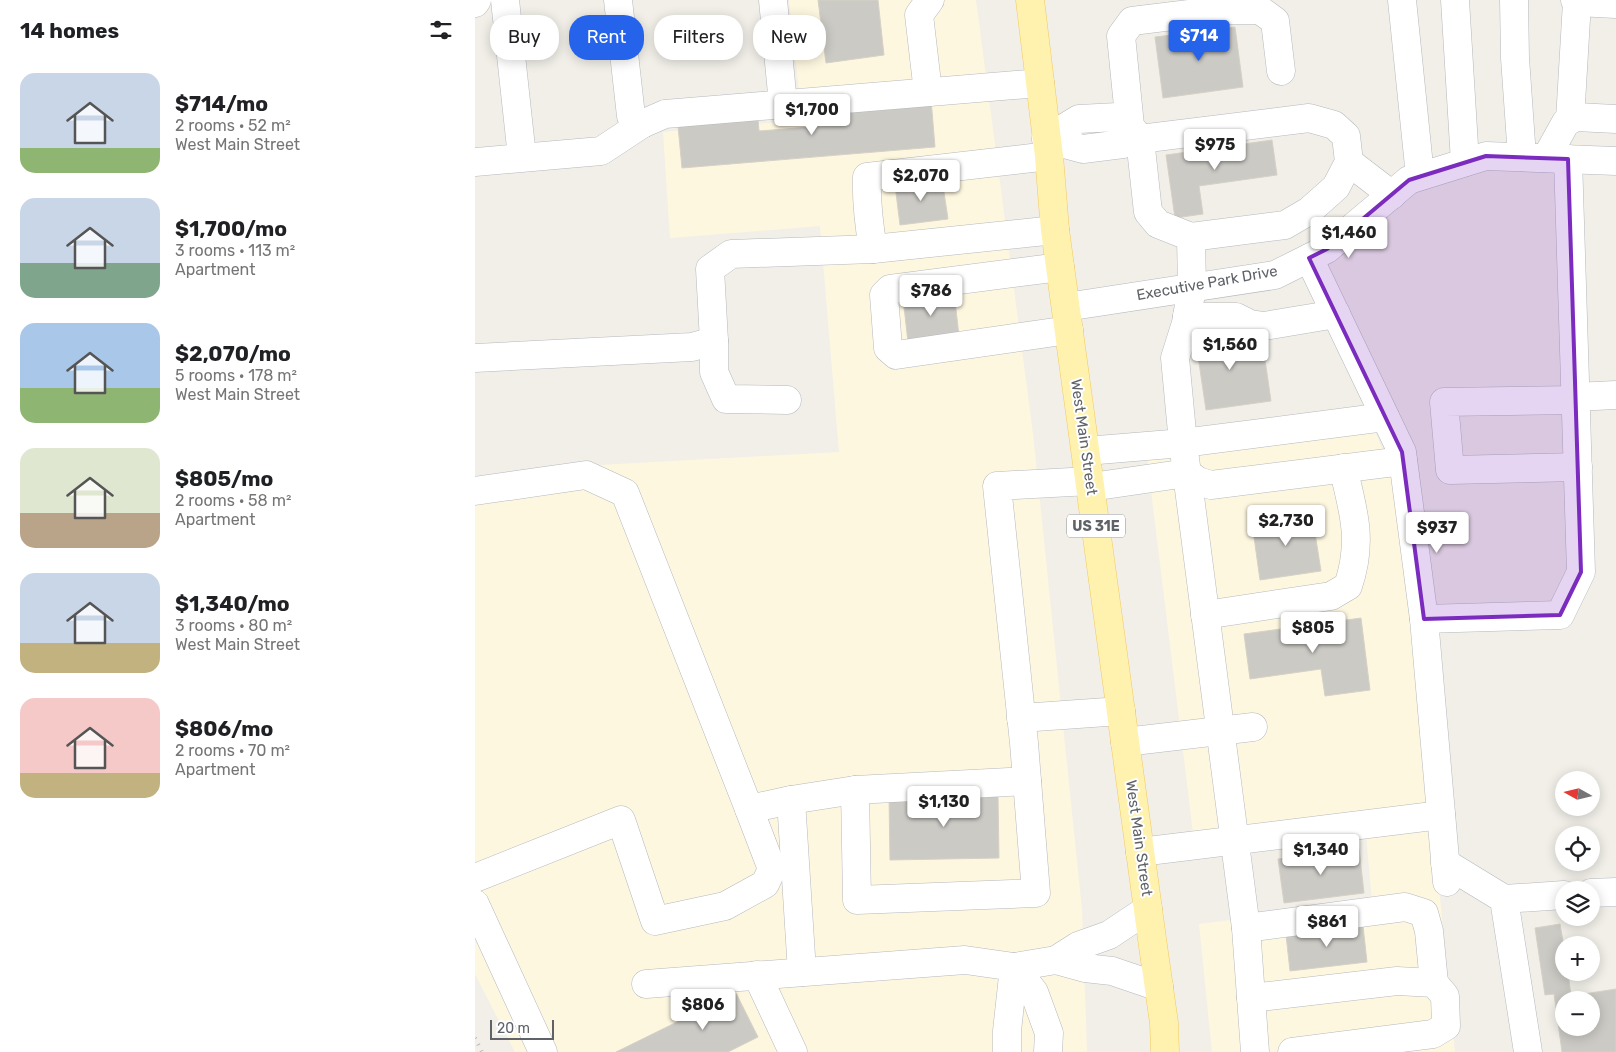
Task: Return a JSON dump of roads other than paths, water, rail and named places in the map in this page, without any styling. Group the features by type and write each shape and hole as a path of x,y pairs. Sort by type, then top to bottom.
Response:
{"main road":[{"name":"West Main Street","path":"1030,0 1055,230 1159,987 1165,1052"}],"street":[{"path":"505,0 521,149"},
{"path":"618,0 637,120"},
{"path":"773,0 783,104"},
{"path":"928,92 919,15 930,0"},
{"path":"1401,0 1420,176"},
{"path":"1455,0 1465,162"},
{"path":"1424,619 1560,614 1581,572 1576,399 1546,158 1518,90 1515,58 1515,0"},
{"path":"1570,120 1576,1 1616,4"},
{"path":"873,249 866,193 867,177 1047,148 1079,119 1118,117 1135,132 1309,118 1334,125 1346,136 1349,162 1336,187 1309,211 1285,225 1191,237 1158,224 1148,212 1135,132 1121,36 1132,22 1221,10 1260,10 1275,21 1281,71"},
{"path":"475,162 521,149 601,151 637,120 665,114 1040,83"},
{"path":"1546,158 1566,122 1576,117 1616,119"},
{"name":"Executive Park Drive","path":"1003,274 890,289 884,295 888,348 896,356 1067,318 1192,287 1275,275 1327,249 1409,180 1486,156 1616,161"},
{"path":"1349,162 1392,195"},
{"path":"787,400 726,399 714,372 711,269 731,254 873,249 1055,230"},
{"path":"998,236 1003,274 1060,267"},
{"path":"1191,237 1192,287 1187,317 1175,358 1183,444 1246,928 1255,1052"},
{"path":"1309,258 1402,452 1424,619 1446,873 1504,898 1555,895"},
{"path":"1187,317 1236,317 1250,324 1264,326 1336,314"},
{"path":"475,358 692,347 714,341"},
{"path":"1578,467 1450,470 1444,402 1576,399 1616,395"},
{"path":"1086,451 1183,444 1385,417"},
{"path":"855,790 857,900 1036,893 1021,718 997,486 1090,484 1187,473 1198,482 1211,484 1403,461"},
{"path":"1205,615 1331,596 1348,586 1355,566 1357,542 1352,505 1343,468"},
{"path":"475,491 586,475 625,493 772,869 765,884 725,906 655,920 621,820 475,878"},
{"path":"1021,718 1121,711"},
{"path":"1125,742 1253,727"},
{"path":"749,809 855,790 1027,781"},
{"path":"791,800 802,972"},
{"path":"1140,852 1441,815"},
{"path":"1600,893 1616,892"},
{"path":"1504,898 1528,1052"},
{"path":"475,904 543,1052"},
{"path":"1246,928 1405,907 1424,913 1429,930 1434,983 1445,996 1446,1026 1410,1045 1292,1052"},
{"path":"646,984 965,960 1014,967 1056,960 1078,946 1109,935 1148,909"},
{"path":"1056,960 1085,968 1112,971 1159,987"},
{"path":"1007,1052 1007,1031 1014,967"},
{"path":"1014,967 1034,992 1049,1033 1048,1052"},
{"path":"757,975 793,1052"},
{"path":"1251,998 1397,981 1434,983"}],"railway":[{"path":"475,1038 482,1052"}]}
